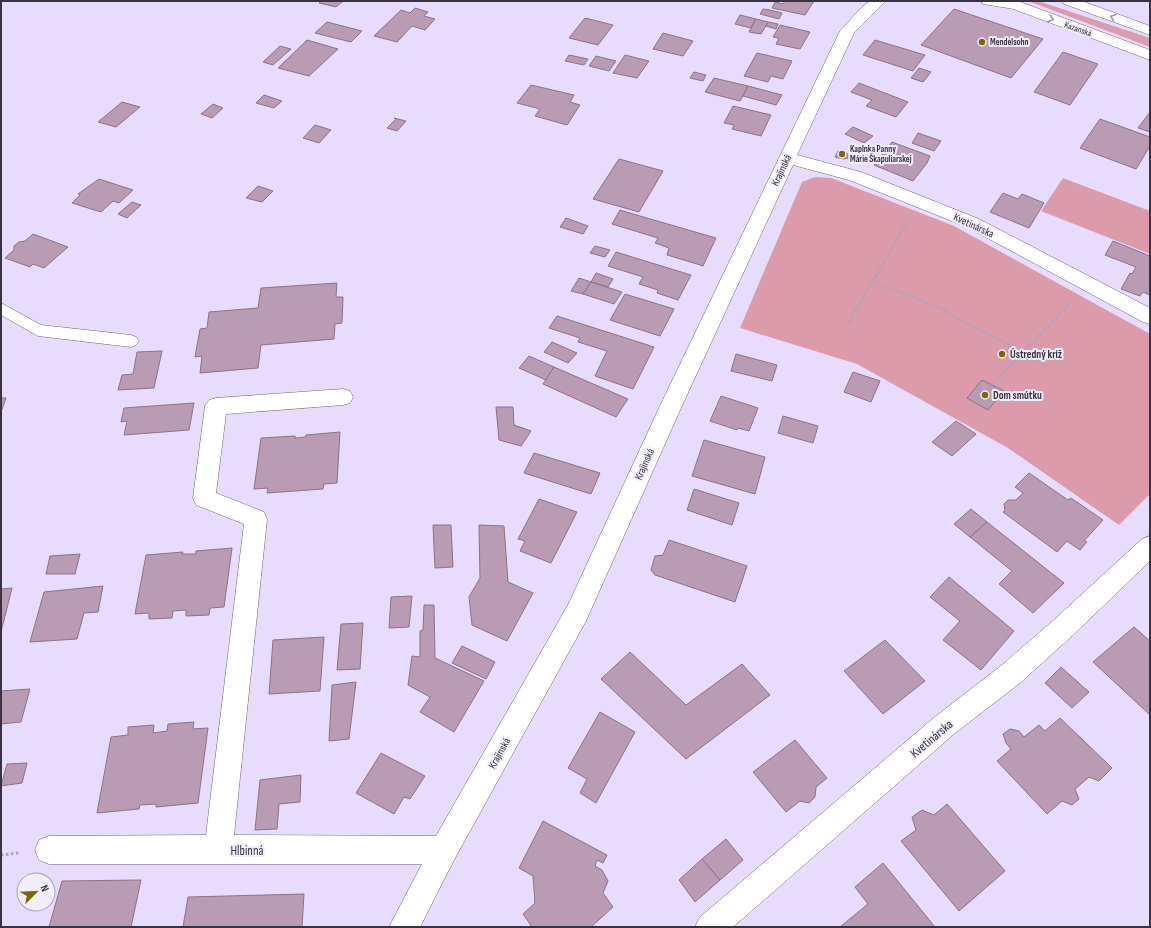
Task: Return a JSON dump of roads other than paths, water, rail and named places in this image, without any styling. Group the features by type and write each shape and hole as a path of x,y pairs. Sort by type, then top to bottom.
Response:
{"street":[{"name":"Krajinská","path":"404,927 444,850 577,613 670,408 847,31 867,10 879,1"},
{"name":"Kazanská","path":"988,1 1010,3 1150,55"},
{"path":"1069,1 1150,31"},
{"name":"Kvetinárska","path":"787,158 855,176 973,223 1150,317"},
{"path":"218,850 256,519 204,498 216,406 343,397"},
{"name":"Kvetinárska","path":"710,927 945,725 1011,674 1064,627 1150,546"},
{"name":"Hlbinná","path":"49,850 444,850"}],"lane":[{"path":"1,308 38,330 131,341"}],"place":[{"name":"Mendelsohn","path":"982,42"},
{"name":"Kaplnka Panny Márie Škapuliarskej","path":"842,154"},
{"name":"Ústredný kríž","path":"1002,354"},
{"name":"Dom smútku","path":"985,395"}]}
